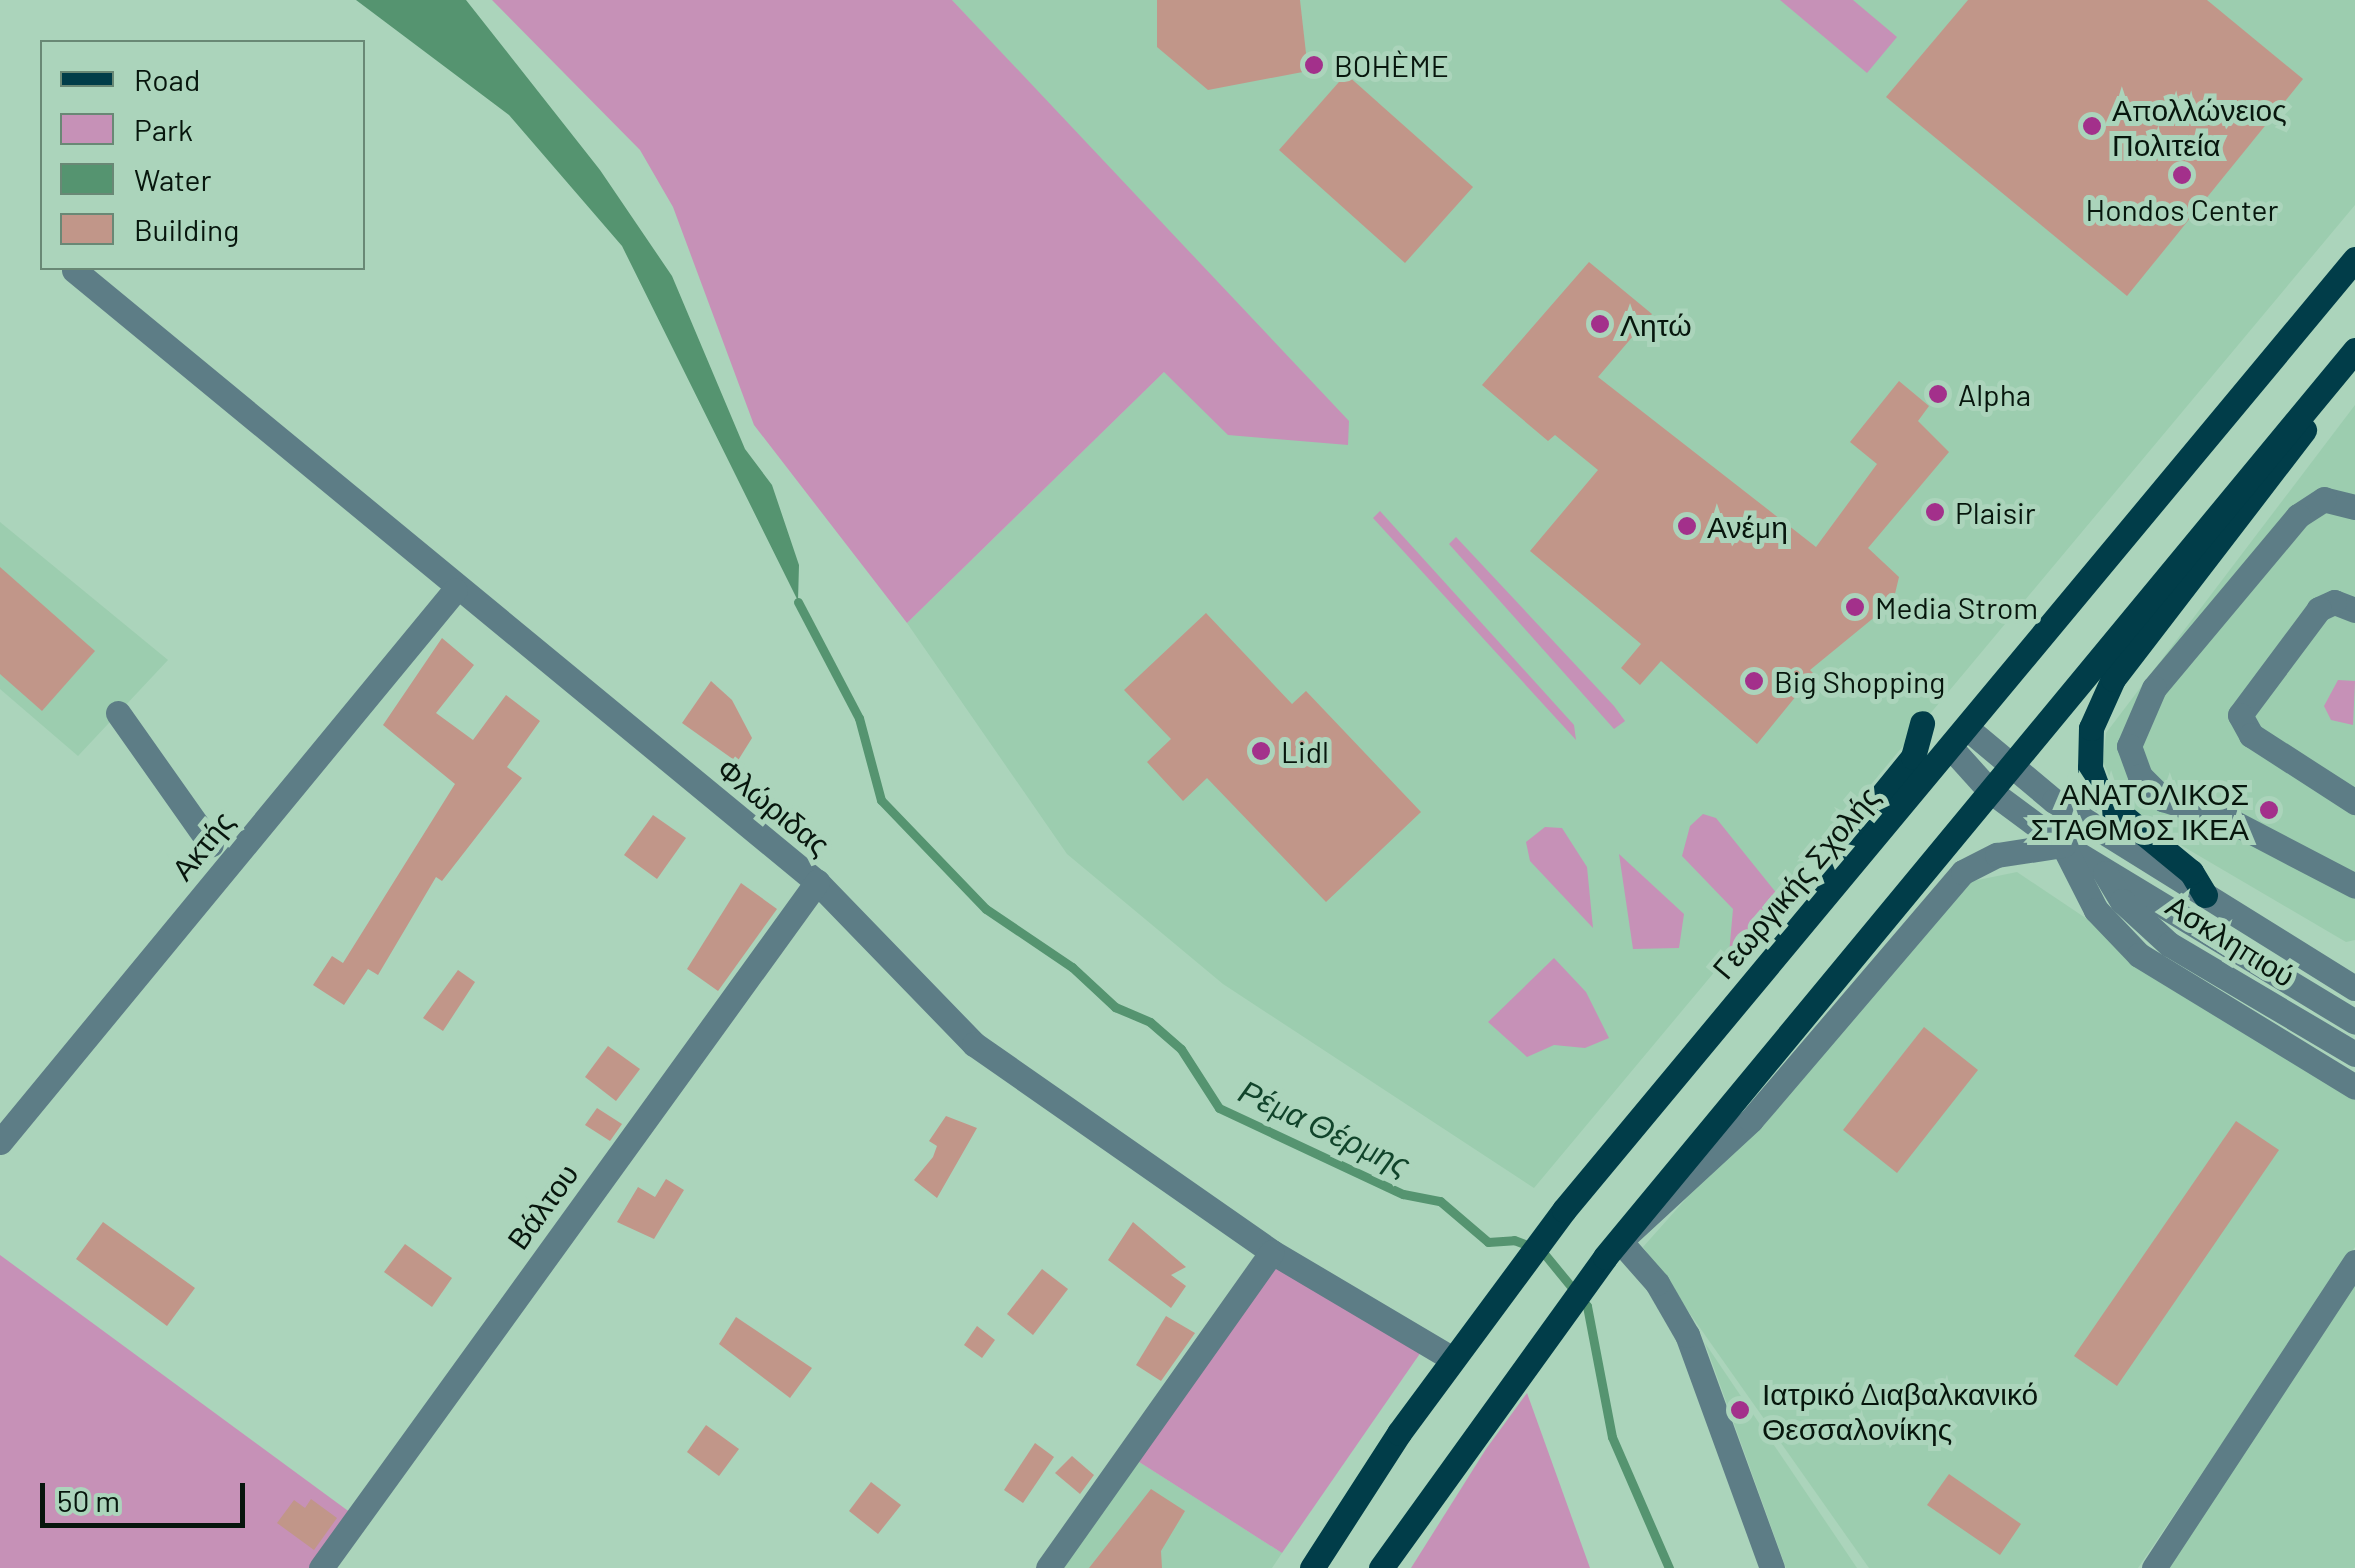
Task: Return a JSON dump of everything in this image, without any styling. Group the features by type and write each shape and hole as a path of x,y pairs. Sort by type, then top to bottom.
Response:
{"main road":[{"name":"Γεωργικής Σχολής","path":"1312,1568 1453,1360 1564,1210 2000,692 2355,259"},
{"path":"1380,1568 1526,1359 1988,790 2000,757 2355,350"},
{"path":"2206,895 2191,872 2097,792 2089,751 2094,715 2113,680 2274,479 2334,376"},
{"path":"1810,916 1856,827 1913,757 1922,723"}],"street":[{"name":"Φλώριδας","path":"74,270 455,590 817,882 974,1044 1272,1252 1453,1360"},
{"path":"2355,507 2324,499 2298,516 2154,688 2130,746 2140,776 2163,799 2230,820 2355,886"},
{"name":"Ακτής","path":"0,1142 455,590"},
{"path":"2355,610 2334,602 2319,609 2240,716 2256,738 2355,802"},
{"path":"2000,692 1988,724 2000,757"},
{"path":"118,713 212,845"},
{"name":"Ασκληπιού","path":"1960,739 2000,757 2206,895 2349,981"},
{"name":"Ασκληπιού","path":"1960,739 1988,790 2062,845 2103,869 2122,901 2169,944 2355,1054"},
{"path":"1772,1568 1687,1335 1657,1283 1613,1249 1751,1120 1963,872 1997,854 2062,845 2096,910 2139,955 2355,1087"},
{"path":"2103,869 2355,1022"},
{"name":"Βάλτου","path":"321,1568 817,882"},
{"path":"1048,1568 1272,1252"},
{"path":"2154,1568 2355,1262"}],"shaded area":[{"path":"952,0 2355,0 2355,205 1534,1188 1223,984 1067,854 907,623 1165,371 1166,229"},
{"path":"2355,405 2355,940 2346,942 2150,827 2121,804 2103,762 2106,733"},
{"path":"0,522 168,660 78,756 0,689"},
{"path":"2017,872 2355,1099 2355,1247 2138,1568 1869,1568 1643,1247 1968,882"},
{"path":"2355,1277 2355,1568 2163,1568"},
{"name":"Ιατρικό Διαβαλκανικό Θεσσαλονίκης","path":"1705,1343 1857,1568 1786,1568"},
{"path":"1136,1460 1282,1553 1272,1568 1059,1568"}],"green space":[{"path":"492,0 952,0 1349,421 1348,445 1228,435 1164,372 907,623 754,425 673,207 640,150"},
{"path":"1780,0 1853,0 1897,37 1867,73"},
{"path":"1380,511 1574,725 1576,740 1373,518"},
{"path":"1456,537 1625,721 1614,729 1449,544"},
{"path":"2338,680 2355,681 2353,725 2331,720 2324,706"},
{"path":"1703,814 1716,818 1778,895 1729,954 1733,909 1682,856 1690,826"},
{"path":"1545,827 1562,828 1587,867 1593,928 1530,861 1526,842"},
{"path":"1619,854 1684,914 1679,948 1633,949"},
{"path":"1554,958 1586,992 1609,1038 1585,1048 1554,1045 1527,1057 1488,1022"},
{"path":"0,1255 351,1513 311,1568 0,1568"},
{"path":"1274,1262 1421,1352 1282,1553 1136,1460"},
{"path":"1527,1393 1590,1568 1411,1568 1486,1449"}],"water":[{"path":"356,0 466,0 600,170 672,276 745,449 772,485 799,565 798,601 622,246 509,115"}],"building":[{"path":"1157,0 1300,0 1308,71 1208,90 1157,47"},
{"name":"Απολλώνειος Πολιτεία","path":"1968,0 2207,0 2303,79 2127,296 1886,97"},
{"path":"1346,74 1473,187 1405,263 1279,150"},
{"path":"1589,262 1652,314 1598,377 1816,547 1877,464 1850,442 1899,381 1929,406 1918,421 1949,452 1868,548 1899,577 1893,602 1810,670 1814,674 1757,744 1661,661 1640,685 1621,668 1641,644 1530,551 1598,470 1555,435 1548,441 1482,385"},
{"path":"0,567 95,651 42,711 0,674"},
{"name":"Lidl","path":"1206,613 1292,704 1306,691 1421,812 1326,902 1207,778 1183,801 1147,762 1171,739 1124,690"},
{"path":"442,638 474,665 436,713 473,740 506,695 540,721 507,767 522,778 442,881 436,877 378,975 368,969 344,1005 313,985 332,956 343,963 455,784 383,725"},
{"path":"711,681 732,700 752,738 737,762 682,723"},
{"path":"653,815 686,838 657,879 624,855"},
{"path":"741,883 777,909 718,991 687,969"},
{"path":"458,970 475,982 443,1031 423,1018"},
{"path":"1924,1027 1978,1070 1897,1173 1843,1130"},
{"path":"608,1046 640,1069 616,1101 585,1077"},
{"path":"597,1108 622,1124 610,1141 585,1125"},
{"path":"946,1116 977,1128 937,1198 914,1180 933,1157 937,1146 929,1141"},
{"path":"2236,1121 2279,1150 2117,1386 2074,1356"},
{"path":"666,1179 684,1190 654,1239 617,1222 638,1187 655,1197"},
{"path":"103,1222 195,1288 167,1326 76,1259"},
{"path":"1133,1222 1186,1267 1171,1275 1186,1286 1171,1308 1108,1260"},
{"path":"405,1244 452,1278 432,1307 384,1272"},
{"path":"1042,1269 1068,1289 1033,1335 1007,1314"},
{"path":"1166,1316 1195,1333 1161,1381 1136,1365"},
{"path":"736,1317 812,1368 790,1398 719,1344"},
{"path":"977,1326 995,1340 982,1358 964,1345"},
{"path":"706,1425 739,1449 719,1476 687,1452"},
{"path":"1035,1443 1054,1457 1023,1503 1004,1490"},
{"path":"1072,1456 1094,1475 1080,1494 1055,1473"},
{"path":"1949,1474 2021,1524 2000,1555 1927,1505"},
{"path":"871,1482 901,1505 878,1534 849,1511"},
{"path":"1151,1489 1185,1511 1161,1551 1162,1568 1089,1568"},
{"path":"311,1499 337,1518 314,1550 277,1523 294,1500 305,1508"}],"waterway":[{"name":"Ρέμα Θέρμης","path":"798,602 859,718 881,800 986,909 1072,967 1115,1007 1150,1022 1181,1049 1219,1108 1403,1194 1440,1201 1488,1242 1514,1240 1542,1251 1587,1306 1612,1437 1669,1568"}],"place":[{"name":"BOHÈME","path":"1314,65"},
{"name":"Απολλώνειος Πολιτεία","path":"2092,126"},
{"name":"Hondos Center","path":"2182,175"},
{"name":"Λητώ","path":"1600,324"},
{"name":"Alpha","path":"1938,394"},
{"name":"Plaisir","path":"1935,512"},
{"name":"Ανέμη","path":"1687,526"},
{"name":"Media Strom","path":"1855,607"},
{"name":"Big Shopping","path":"1754,681"},
{"name":"Lidl","path":"1261,751"},
{"name":"ΑΝΑΤΟΛΙΚΟΣ ΣΤΑΘΜΟΣ ΙΚΕΑ","path":"2269,810"},
{"name":"Ιατρικό Διαβαλκανικό Θεσσαλονίκης","path":"1740,1410"}]}
